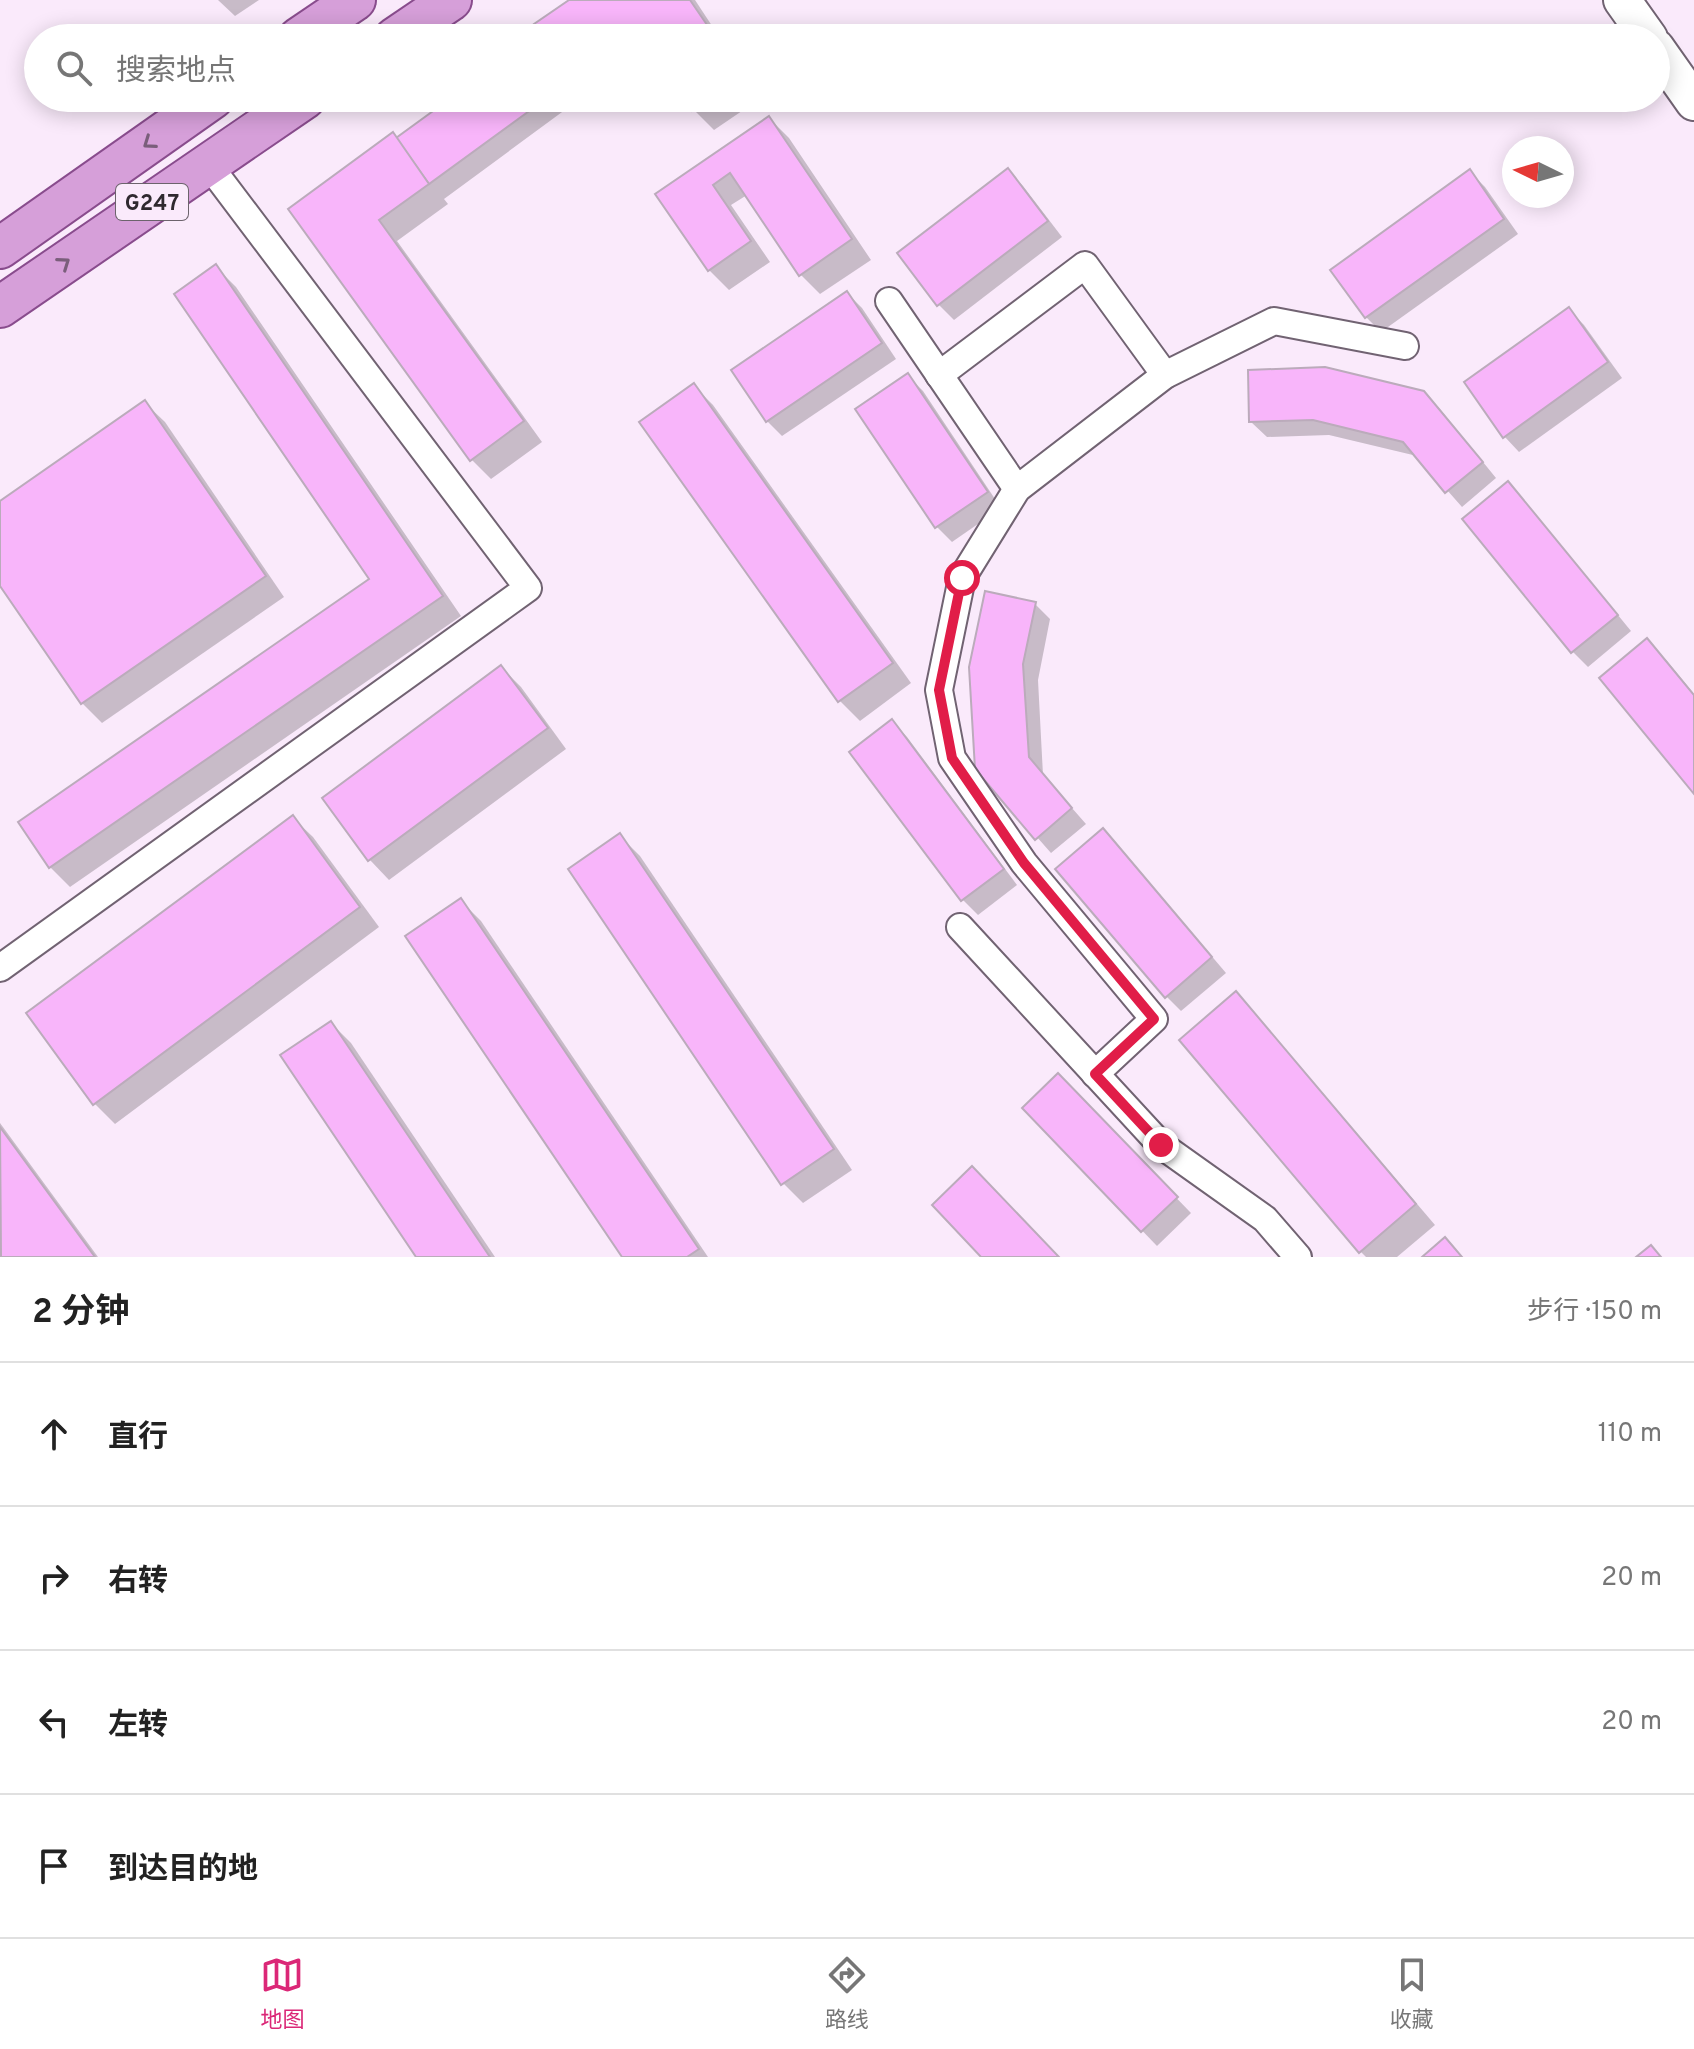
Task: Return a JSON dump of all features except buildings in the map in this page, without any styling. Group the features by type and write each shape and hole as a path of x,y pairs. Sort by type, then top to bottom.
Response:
{"main road":[{"path":"320,24 355,0"},
{"path":"416,24 451,0"},
{"name":"G247","path":"0,248 193,112"},
{"name":"G247","path":"0,307 284,112"}],"street":[{"path":"1622,0 1639,24"},
{"path":"1670,68 1694,102"},
{"path":"0,968 528,588 208,164"},
{"path":"939,375 1085,265 1165,375"},
{"path":"889,301 1017,489"},
{"path":"1095,1074 1154,1019 1024,863 952,758 939,690 962,578 1017,489 1165,375 1274,321 1405,346"},
{"path":"960,927 1161,1145 1265,1219 1298,1257"}],"route":[{"path":"962,578 939,690 952,758 1024,863 1154,1019 1095,1074 1161,1145"}]}
